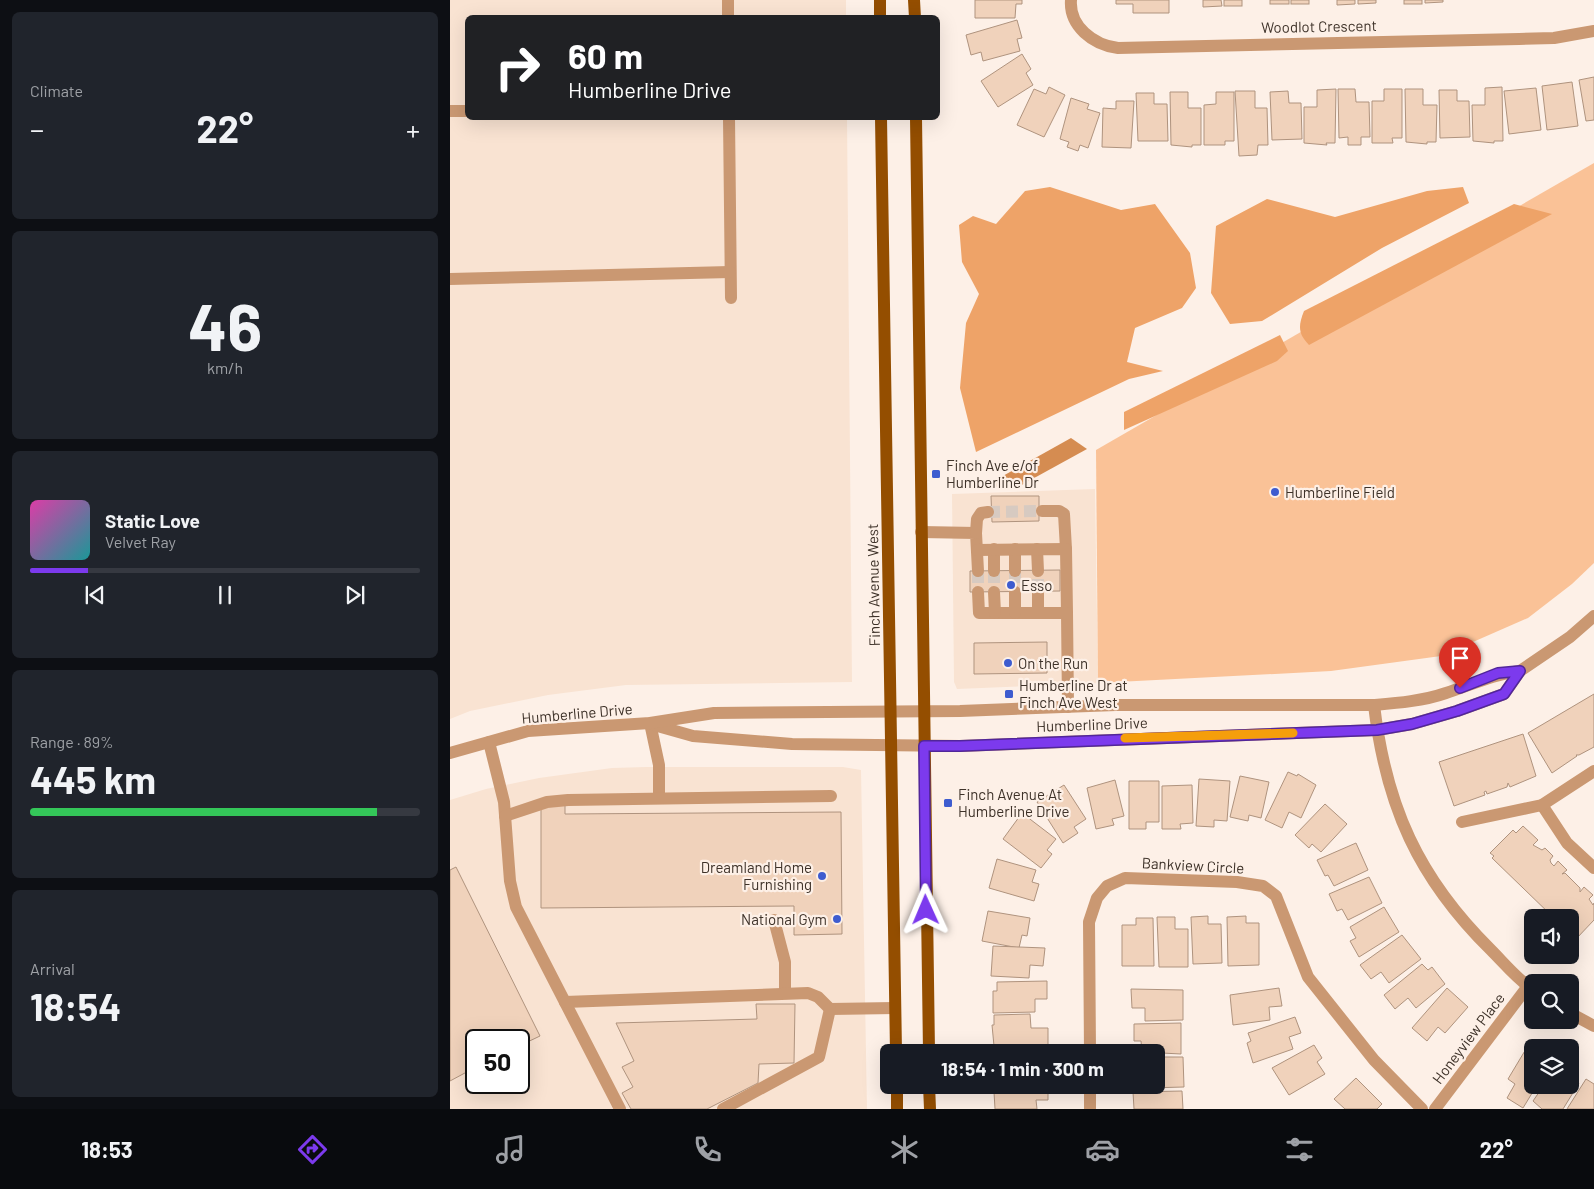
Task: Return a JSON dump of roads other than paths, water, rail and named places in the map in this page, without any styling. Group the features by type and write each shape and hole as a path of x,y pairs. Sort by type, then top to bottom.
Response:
{"main road":[{"path":"880,0 880,15"},
{"path":"914,0 915,15"},
{"name":"Finch Avenue West","path":"881,120 896,1044"},
{"path":"916,120 929,1044"},
{"path":"897,1094 897,1109"},
{"path":"929,1094 930,1109"}],"street":[{"path":"728,0 728,15"},
{"name":"Woodlot Crescent","path":"1071,0 1072,14 1079,27 1100,44 1118,48 1554,38 1594,31"},
{"path":"450,111 465,110"},
{"path":"729,120 731,298"},
{"path":"450,279 730,272"},
{"path":"1042,511 1064,514 1068,707"},
{"path":"978,571 977,519 981,513 988,512"},
{"path":"921,532 976,533"},
{"path":"994,549 994,571"},
{"path":"1015,549 1015,571"},
{"path":"1037,549 1038,571"},
{"path":"977,550 1066,549"},
{"path":"1038,591 1038,613"},
{"path":"978,592 979,614 1067,613"},
{"path":"994,592 995,613"},
{"path":"1015,592 1016,613"},
{"name":"Humberline Drive","path":"650,723 693,736 792,744 924,746 1377,730 1412,724 1448,714 1504,694 1520,671 1570,637 1594,616"},
{"name":"Humberline Drive","path":"450,753 528,731 650,723 714,713 924,711 1214,704 1374,705 1416,701 1445,694 1498,673 1520,671"},
{"path":"1374,705 1384,766 1400,818 1422,864 1444,898 1476,936 1524,982"},
{"path":"650,723 658,765 660,798"},
{"path":"489,742 504,802 510,881 516,907 620,1109"},
{"path":"1462,822 1542,805 1594,771"},
{"path":"505,816 547,802 660,798 831,796"},
{"path":"1542,805 1567,843 1594,868"},
{"name":"Bankview Circle","path":"1090,1044 1089,922 1097,898 1107,886 1125,878 1237,882 1263,886 1276,896 1308,977 1374,1060 1422,1109"},
{"path":"774,920 785,962 785,993"},
{"path":"565,1002 808,992 818,997 830,1009 895,1008"},
{"name":"Honeyview Place","path":"1435,1109 1524,996"},
{"path":"723,1109 819,1057 830,1009"},
{"path":"1579,1018 1594,1026"},
{"path":"1090,1094 1090,1109"}],"tunnel":[{"path":"988,512 1042,511"},
{"path":"978,571 978,592"},
{"path":"994,571 994,592"},
{"path":"1015,571 1015,592"},
{"path":"1038,571 1038,591"}],"place":[{"name":"Finch Ave e/of Humberline Dr","path":"936,474"},
{"name":"Humberline Field","path":"1275,492"},
{"name":"Esso","path":"1011,585"},
{"name":"On the Run","path":"1008,663"},
{"name":"Humberline Dr at Finch Ave West","path":"1009,694"},
{"name":"Finch Avenue At Humberline Drive","path":"948,803"},
{"name":"Dreamland Home Furnishing","path":"822,876"},
{"name":"National Gym","path":"837,919"}]}
